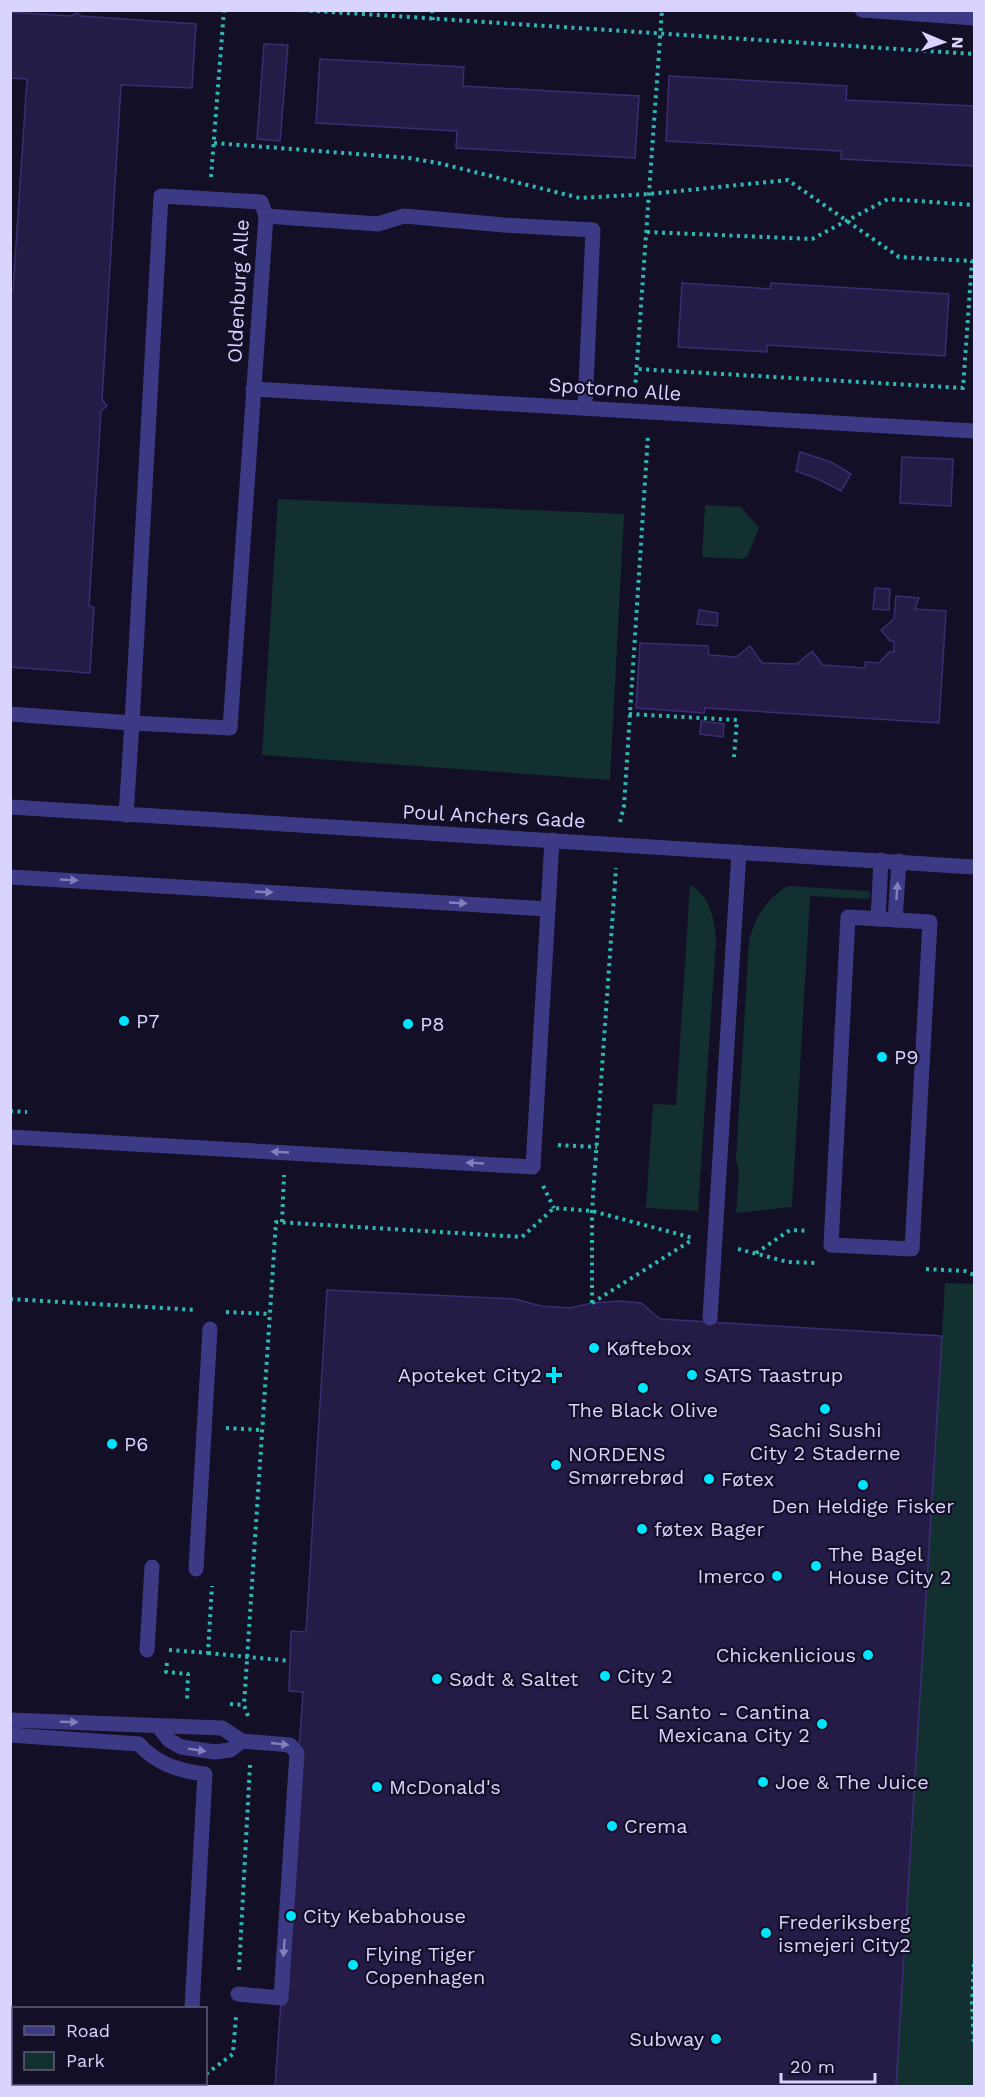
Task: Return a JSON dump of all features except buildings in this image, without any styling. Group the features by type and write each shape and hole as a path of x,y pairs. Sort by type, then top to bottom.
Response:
{"street":[{"path":"862,10 975,18"},
{"name":"Oldenburg Alle","path":"126,815 161,196 261,202 266,216 230,728 132,723"},
{"path":"266,216 378,224 404,216 593,230 585,407"},
{"name":"Spotorno Alle","path":"253,389 975,431"},
{"path":"10,714 132,723"},
{"name":"Poul Anchers Gade","path":"10,807 975,867"},
{"path":"10,1137 533,1167 552,840"},
{"path":"710,1318 739,852"},
{"path":"878,919 882,860"},
{"path":"895,920 899,861"},
{"path":"10,876 548,909"},
{"path":"848,917 895,920 930,922 912,1249 831,1245 848,917"},
{"path":"196,1569 210,1329"},
{"path":"147,1650 152,1567"},
{"path":"10,1720 222,1728 247,1741 290,1744 297,1753 281,1998 238,1994"},
{"path":"158,1726 169,1740 181,1747 215,1752 230,1750 247,1741"},
{"path":"10,1735 139,1744 147,1753 166,1765 205,1774 192,2007"}],"path":[{"path":"209,199 224,10"},
{"path":"302,10 975,54"},
{"path":"432,10 433,20"},
{"path":"634,412 662,10"},
{"path":"214,143 438,163 580,198 649,194 788,180 899,257 972,261 963,388 637,369"},
{"path":"647,232 812,239 888,199 975,204"},
{"path":"207,2073 233,2054 238,1994 247,1741 252,1729 244,1705 276,1222 522,1237 554,1208 592,1211 696,1238 592,1303 592,1211 618,844 624,806 650,413"},
{"path":"629,714 737,720 734,757"},
{"path":"282,1222 286,1152"},
{"path":"756,1253 790,1230"},
{"path":"10,1299 199,1310"},
{"path":"223,1311 270,1314"},
{"path":"204,1426 261,1430"},
{"path":"168,1650 290,1661"},
{"path":"175,1673 188,1674 187,1701"},
{"path":"975,1964 972,2004 975,2044"}],"green space":[{"path":"278,499 624,514 610,780 262,755"},
{"path":"705,505 741,507 759,528 747,557 742,559 702,557"},
{"path":"690,885 697,889 707,902 713,916 716,940 698,1211 646,1208 653,1104 676,1105"},
{"path":"788,886 870,891 870,898 810,896 792,1207 736,1213 739,1171 736,1159 749,941 762,909"},
{"path":"945,1283 974,1284 974,2086 896,2086"}],"place":[{"name":"P7","path":"124,1021"},
{"name":"P8","path":"408,1024"},
{"name":"P9","path":"882,1057"},
{"name":"Køftebox","path":"594,1348"},
{"name":"Apoteket City2","path":"554,1375"},
{"name":"SATS Taastrup","path":"692,1375"},
{"name":"The Black Olive","path":"643,1388"},
{"name":"Sachi Sushi City 2 Staderne","path":"825,1409"},
{"name":"P6","path":"112,1444"},
{"name":"NORDENS Smørrebrød","path":"556,1465"},
{"name":"Føtex","path":"709,1479"},
{"name":"Den Heldige Fisker","path":"863,1485"},
{"name":"føtex Bager","path":"642,1529"},
{"name":"The Bagel House City 2","path":"816,1566"},
{"name":"Imerco","path":"777,1576"},
{"name":"Chickenlicious","path":"868,1655"},
{"name":"City 2","path":"605,1676"},
{"name":"Sødt & Saltet","path":"437,1679"},
{"name":"El Santo - Cantina Mexicana City 2","path":"822,1724"},
{"name":"Joe & The Juice","path":"763,1782"},
{"name":"McDonald's","path":"377,1787"},
{"name":"Crema","path":"612,1826"},
{"name":"City Kebabhouse","path":"291,1916"},
{"name":"Frederiksberg ismejeri City2","path":"766,1933"},
{"name":"Flying Tiger Copenhagen","path":"353,1965"},
{"name":"Subway","path":"716,2039"}]}
